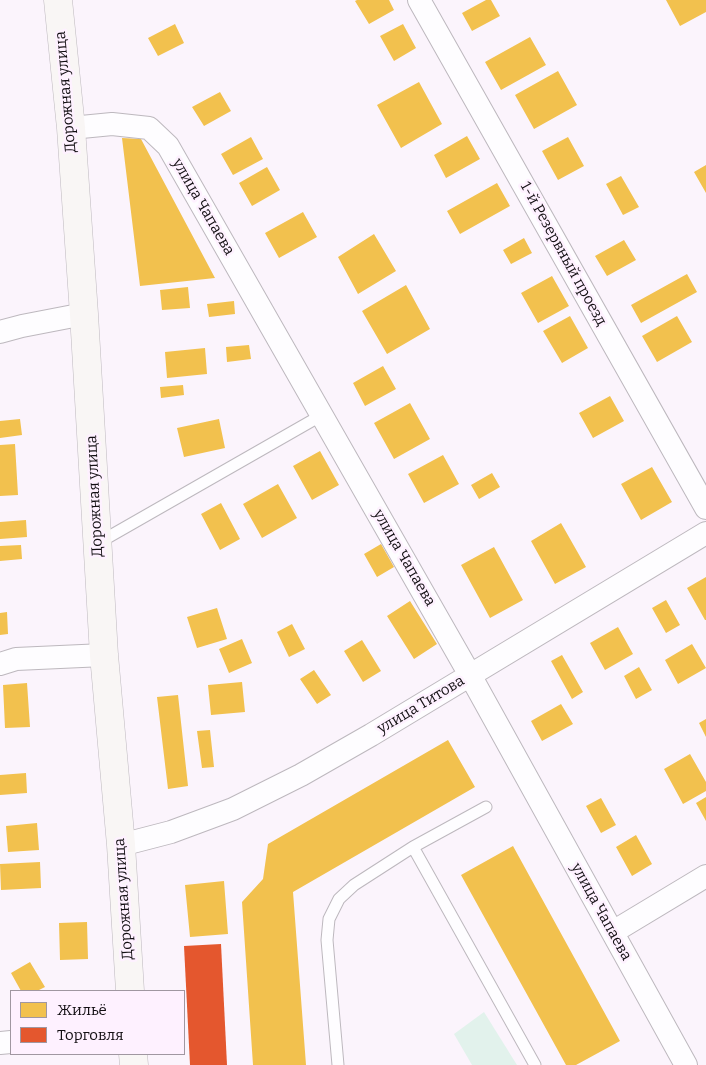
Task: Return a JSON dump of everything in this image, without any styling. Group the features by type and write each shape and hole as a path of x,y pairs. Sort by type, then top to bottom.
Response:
{"main road":[{"name":"Дорожная улица","path":"58,0 71,128 104,655 121,845 130,990"}],"street":[{"name":"1-й Резервный проезд","path":"420,0 706,508"},
{"name":"улица Чапаева","path":"71,128 112,124 149,128 168,146 470,675 686,1065"},
{"path":"0,332 84,314"},
{"name":"улица Титова","path":"121,845 171,832 233,809 301,775 371,735 706,533"},
{"path":"0,664 16,659 104,655"},
{"path":"613,932 706,876"}],"lane":[{"path":"98,543 322,415"},
{"path":"338,1065 327,940 329,919 339,899 354,885 413,848 486,807"},
{"path":"413,848 535,1065"}],"shaded area":[{"path":"484,1012 517,1065 472,1065 454,1034"}],"building: Жильё":[{"path":"389,0 394,10 369,24 355,1"},
{"path":"486,0 491,0 500,16 472,31 462,13"},
{"path":"666,0 706,0 706,12 680,26"},
{"path":"175,24 184,43 158,56 148,38"},
{"path":"403,24 416,48 394,61 380,36"},
{"path":"530,37 546,65 501,90 485,62"},
{"path":"558,71 577,105 534,129 515,95"},
{"path":"419,82 442,124 401,148 377,105"},
{"path":"220,92 231,111 204,126 192,107"},
{"path":"467,136 480,159 446,178 434,155"},
{"path":"251,137 263,159 233,175 221,154"},
{"path":"568,137 584,166 558,180 542,151"},
{"path":"122,138 141,139 215,278 140,286"},
{"path":"706,165 706,193 694,172"},
{"path":"267,167 280,190 252,206 239,183"},
{"path":"621,176 639,207 623,215 606,184"},
{"path":"497,183 510,206 460,234 447,211"},
{"path":"303,212 317,237 279,258 265,233"},
{"path":"374,234 396,271 358,294 338,257"},
{"path":"524,238 532,253 511,264 503,250"},
{"path":"624,240 636,260 607,276 595,256"},
{"path":"687,274 697,292 641,323 631,305"},
{"path":"552,276 569,306 538,323 521,293"},
{"path":"406,285 430,329 387,354 362,311"},
{"path":"188,287 190,308 162,310 160,290"},
{"path":"234,301 235,314 209,317 207,304"},
{"path":"570,316 588,348 562,363 543,331"},
{"path":"677,316 692,342 657,362 642,336"},
{"path":"249,345 251,359 227,362 226,347"},
{"path":"205,348 207,374 167,378 165,352"},
{"path":"383,366 396,389 365,406 353,383"},
{"path":"183,385 184,395 161,398 160,387"},
{"path":"610,396 624,421 593,438 579,413"},
{"path":"410,403 430,439 394,459 374,423"},
{"path":"20,419 22,435 0,438 0,421"},
{"path":"219,419 225,448 184,457 177,428"},
{"path":"15,444 18,495 0,496 0,445"},
{"path":"320,451 339,485 312,500 293,466"},
{"path":"443,455 459,484 424,503 408,474"},
{"path":"652,467 672,502 641,520 621,484"},
{"path":"492,473 500,487 479,499 471,485"},
{"path":"278,484 297,518 262,538 243,504"},
{"path":"221,503 240,539 220,550 201,514"},
{"path":"26,520 27,537 0,539 0,522"},
{"path":"561,523 586,567 555,584 531,541"},
{"path":"381,544 394,567 377,577 364,554"},
{"path":"21,545 22,559 0,561 0,546"},
{"path":"494,547 523,600 490,618 461,565"},
{"path":"706,577 706,620 705,620 687,588"},
{"path":"666,600 680,625 666,633 652,608"},
{"path":"410,601 437,644 414,659 387,616"},
{"path":"217,608 227,639 197,648 187,617"},
{"path":"7,612 8,634 0,635 0,613"},
{"path":"292,624 305,649 289,657 277,632"},
{"path":"618,627 633,654 605,670 590,643"},
{"path":"242,639 252,663 229,673 219,649"},
{"path":"362,640 381,671 363,682 344,651"},
{"path":"692,644 706,668 678,684 665,660"},
{"path":"562,655 583,692 572,699 551,661"},
{"path":"639,667 652,690 636,699 624,676"},
{"path":"314,670 331,695 317,704 300,679"},
{"path":"242,682 245,712 211,715 208,685"},
{"path":"27,683 30,727 5,728 3,685"},
{"path":"178,695 188,786 168,789 157,697"},
{"path":"561,704 573,724 542,741 531,721"},
{"path":"706,719 706,737 699,723"},
{"path":"210,730 214,767 202,768 197,731"},
{"path":"448,740 475,787 293,892 306,1065 253,1065 242,902 263,879 268,844"},
{"path":"690,754 706,782 706,791 683,804 664,769"},
{"path":"26,773 27,793 0,795 0,775"},
{"path":"706,797 706,821 696,803"},
{"path":"601,798 616,825 601,833 586,806"},
{"path":"37,823 39,850 8,852 6,826"},
{"path":"636,835 652,864 632,876 616,847"},
{"path":"513,846 620,1041 576,1065 566,1065 461,875"},
{"path":"40,862 41,888 1,890 0,864"},
{"path":"224,881 228,934 190,937 185,885"},
{"path":"87,922 88,959 60,960 59,923"},
{"path":"30,962 45,987 39,990 20,990 11,973"}],"building: Торговля":[{"path":"221,944 227,1065 190,1065 184,946"}]}
